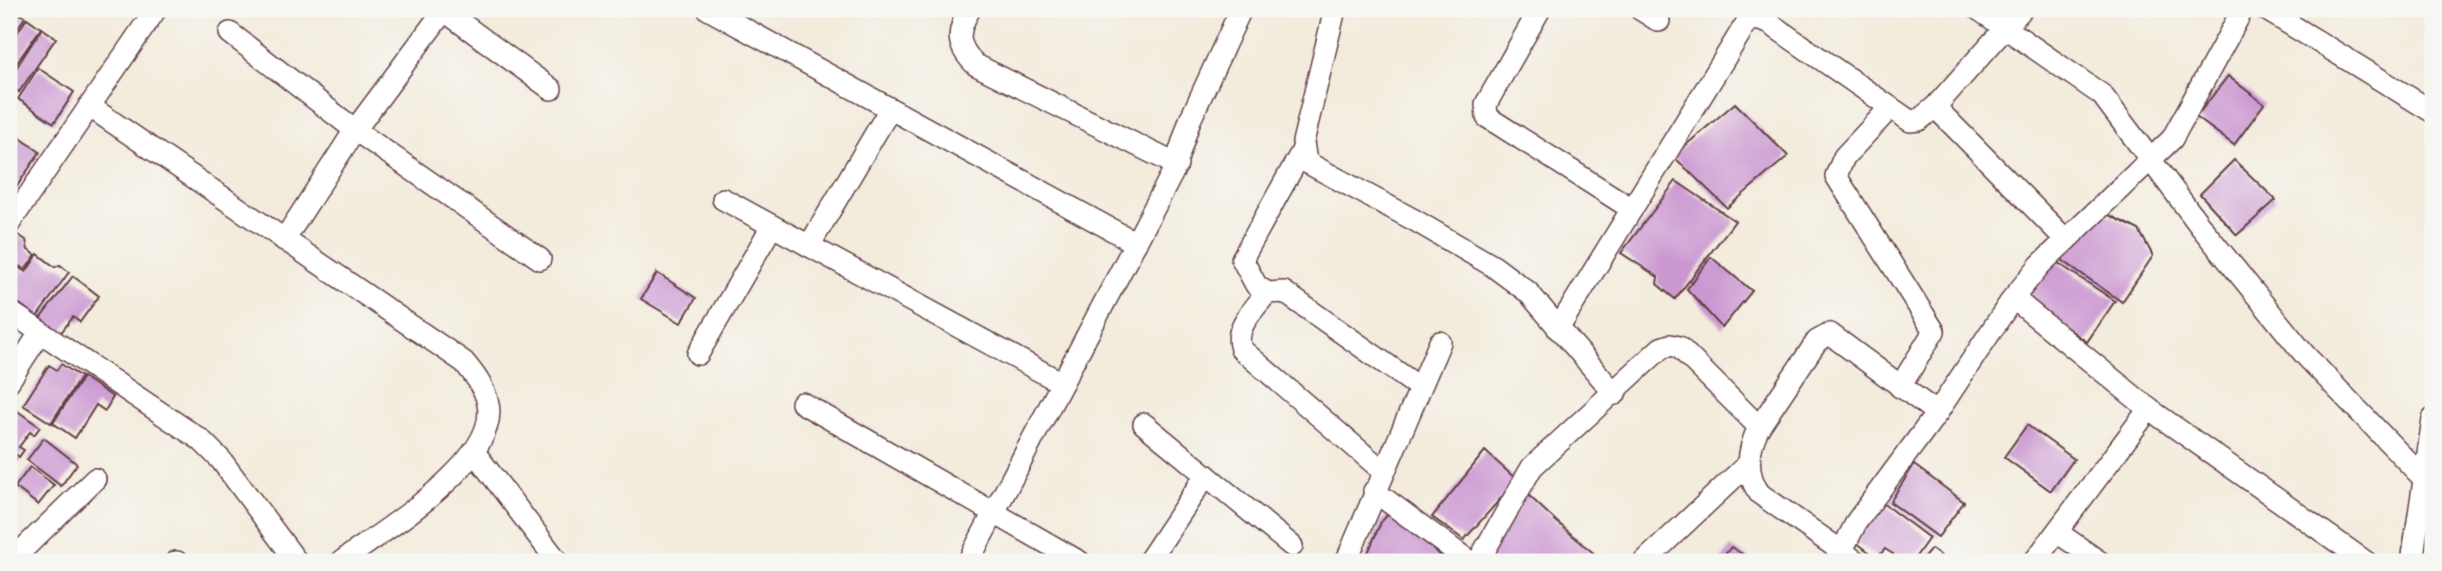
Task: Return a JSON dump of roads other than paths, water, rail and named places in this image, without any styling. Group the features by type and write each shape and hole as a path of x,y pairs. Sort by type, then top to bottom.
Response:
{"street":[{"path":"9,224 156,9"},
{"path":"284,240 355,130 444,9 551,89"},
{"path":"708,9 1136,243"},
{"path":"970,9 962,22 958,39 964,54 976,65 1177,164"},
{"path":"968,562 1177,164 1190,120 1241,9"},
{"path":"1266,293 1256,285 1242,259 1302,151 1335,9"},
{"path":"1540,9 1486,104 1487,117 1632,209"},
{"path":"1640,9 1659,20"},
{"path":"1978,9 2102,95 2201,228 2305,355 2424,479"},
{"path":"1558,329 1747,22 1757,19 1769,23 1889,109 1910,121 1919,120 1935,107 2022,9"},
{"path":"1937,413 1830,334 1817,341 1752,440 1748,464 1751,482 1760,494 1845,559 1857,521 1937,413 2013,298 2066,240 2172,139 2243,9"},
{"path":"2264,9 2433,112"},
{"path":"230,33 355,130 540,259"},
{"path":"89,106 464,362 479,381 488,404 485,435 475,453 450,480 341,562"},
{"path":"1935,107 2066,240"},
{"path":"809,246 890,109"},
{"path":"1889,109 1844,157 1836,176 1837,183 1934,331 1900,387"},
{"path":"1302,151 1306,162 1317,171 1416,221 1493,266 1528,292 1615,394"},
{"path":"723,199 1062,383"},
{"path":"698,354 772,226"},
{"path":"1383,471 1241,349 1237,339 1240,330 1266,293 1275,291 1293,296 1420,388"},
{"path":"2013,298 2149,409 2367,562"},
{"path":"9,311 201,440 220,460 297,562"},
{"path":"9,381 40,332"},
{"path":"1346,562 1374,491 1440,342"},
{"path":"1478,562 1532,467 1615,394 1646,359 1670,345 1679,347 1759,427"},
{"path":"802,403 1080,562"},
{"path":"2034,562 2149,409"},
{"path":"2412,562 2433,419"},
{"path":"1144,424 1292,546"},
{"path":"475,453 558,562"},
{"path":"1644,562 1748,464"},
{"path":"1148,562 1206,475"},
{"path":"10,562 95,479"},
{"path":"1374,491 1471,562"},
{"path":"2057,532 2101,562"}]}
